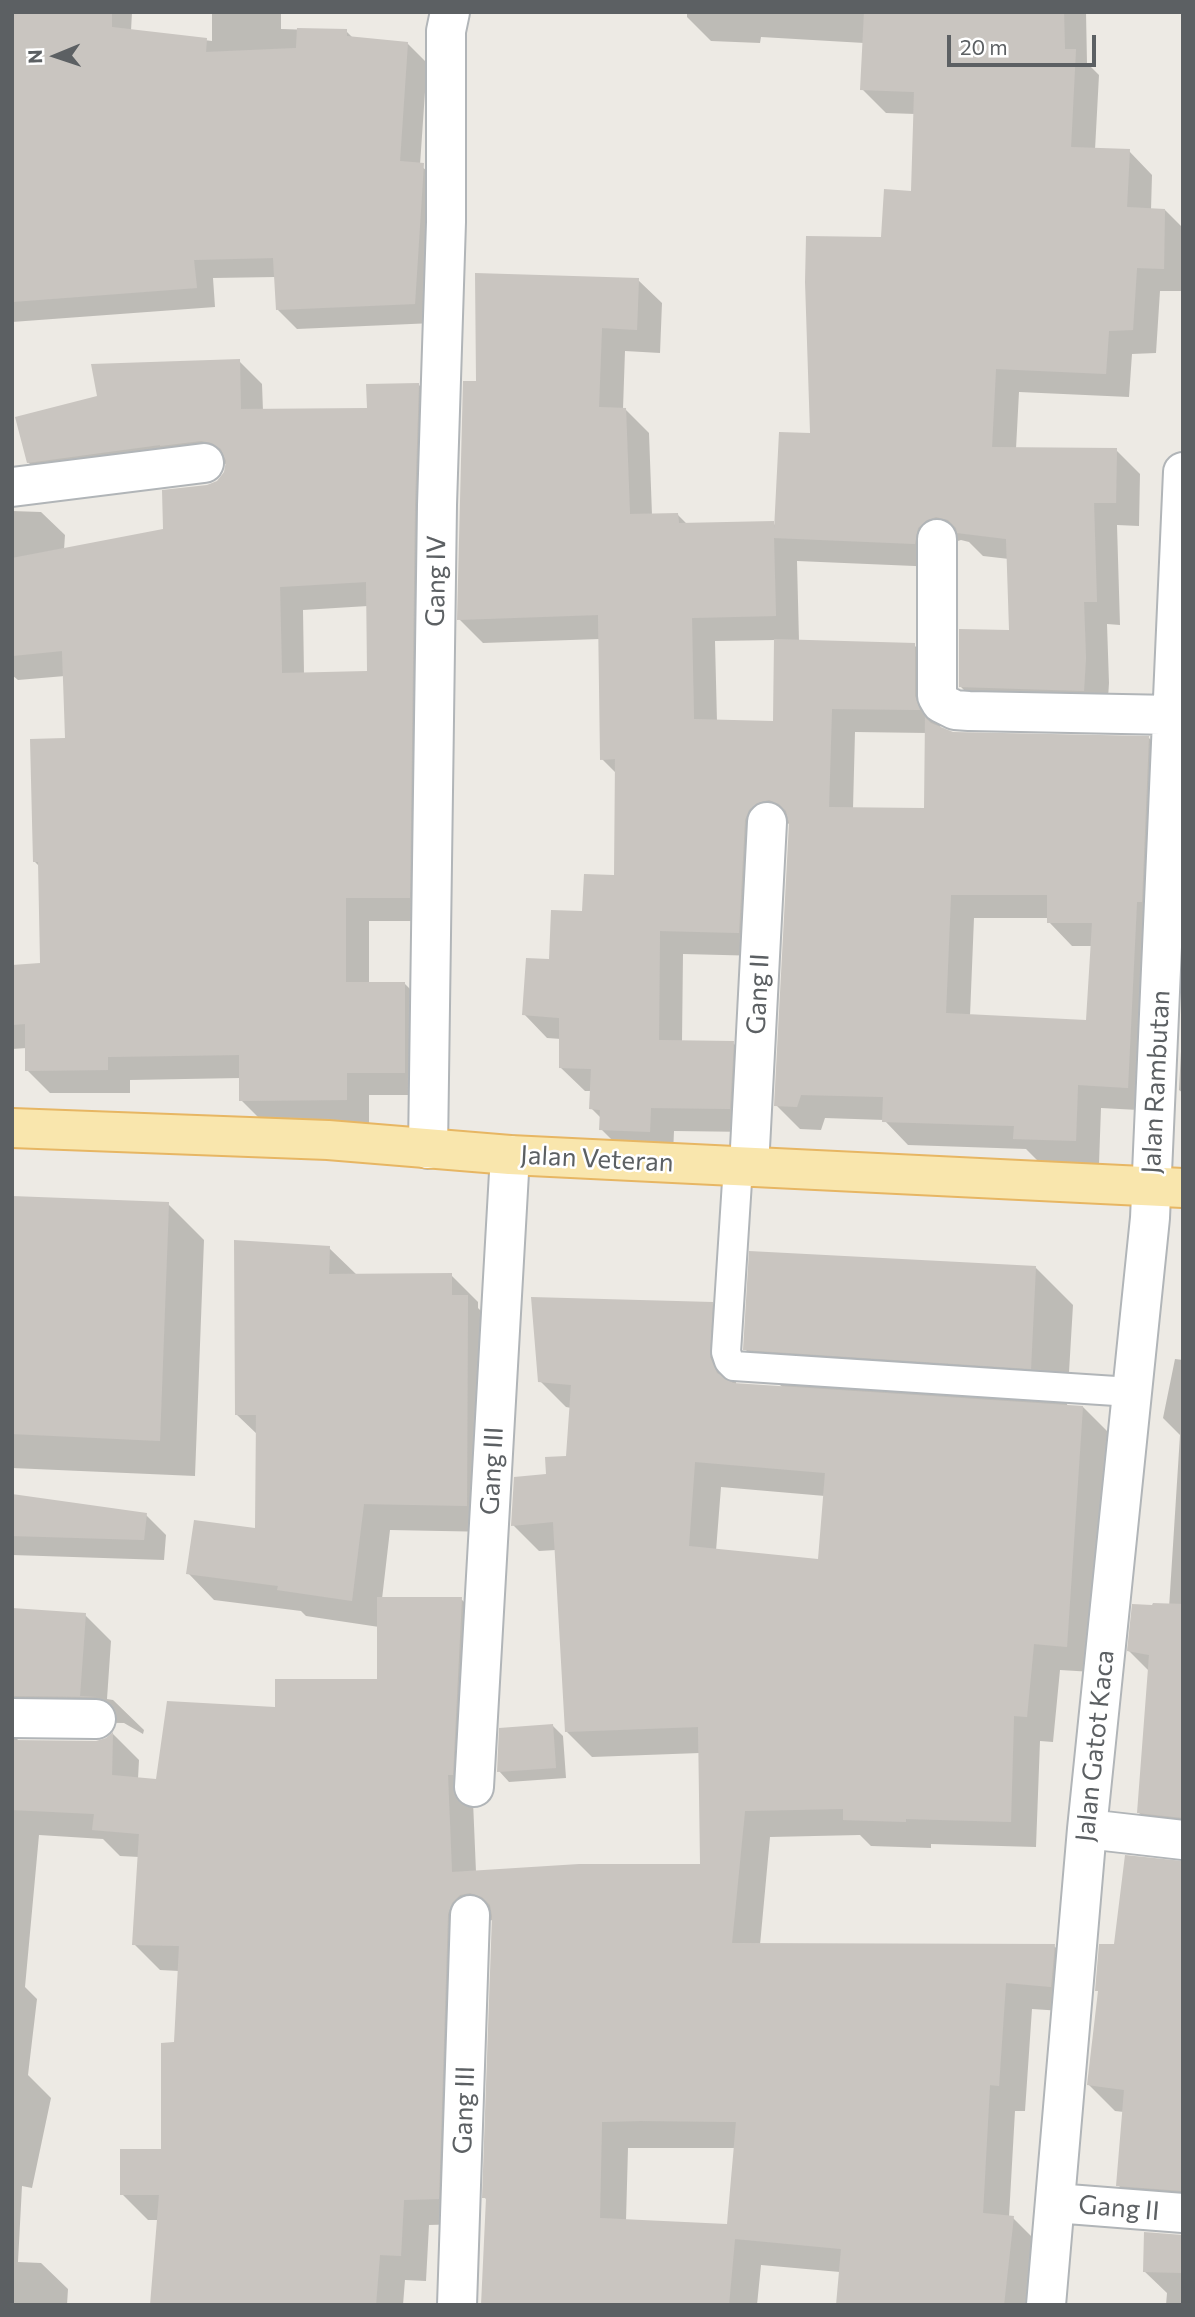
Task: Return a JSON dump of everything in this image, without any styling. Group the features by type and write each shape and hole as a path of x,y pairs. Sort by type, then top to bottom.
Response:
{"main road":[{"name":"Jalan Veteran","path":"12,1128 300,1139 510,1155 1167,1188"}],"street":[{"name":"Gang IV","path":"428,1149 437,505 446,222 446,42 450,12"},
{"path":"12,488 204,463"},
{"name":"Jalan Rambutan","path":"1167,1188 1173,715 1183,472"},
{"path":"937,539 937,696 941,704 955,710 969,711 1173,715"},
{"name":"Gang II","path":"743,1167 767,822"},
{"name":"Gang III","path":"474,1787 510,1155"},
{"name":"Jalan Gatot Kaca","path":"1046,2305 1087,1829 1131,1392 1150,1218 1167,1188"},
{"path":"12,1718 96,1719"},
{"path":"1087,1829 1183,1840"},
{"name":"Gang III","path":"457,2305 470,1915"},
{"name":"Gang II","path":"1055,2203 1183,2213"}],"lane":[{"path":"743,1167 726,1352 734,1366 1131,1392"}],"building":[{"path":"12,12 112,12 112,27 207,38 206,52 296,48 297,28 347,29 347,36 408,42 400,161 424,163 415,304 276,310 273,258 194,260 197,288 12,302"},
{"path":"864,12 1064,12 1065,49 1076,49 1071,147 1130,149 1127,207 1165,209 1164,269 1137,268 1133,330 1109,331 1106,374 996,369 992,447 1117,448 1116,503 1094,503 1097,602 1084,602 1084,691 959,687 959,629 1009,630 1006,539 957,533 948,520 936,517 927,520 918,528 915,544 774,538 776,616 692,618 694,719 773,721 774,639 915,643 915,696 920,710 832,709 829,807 924,808 925,717 931,723 953,732 1149,736 1142,902 1137,902 1128,1088 1078,1085 1076,1141 1013,1139 1014,1126 882,1122 883,1097 801,1095 797,1107 774,1106 789,823 786,811 769,800 757,803 749,810 745,820 739,933 660,931 659,1040 734,1041 730,1109 651,1108 650,1132 599,1130 600,1110 589,1109 591,1069 559,1068 559,1018 522,1015 526,958 549,959 551,910 582,911 584,874 614,875 615,759 600,760 598,615 457,620 463,381 476,381 475,273 639,278 637,330 602,328 599,407 626,408 630,514 678,513 679,523 774,521 774,530 779,432 810,433 806,236 881,237 884,189 911,191 914,92 860,90","holes":["951,895 1047,895 1047,923 1092,923 1086,1020 946,1013"]},
{"path":"240,359 241,409 367,408 366,384 419,383 410,898 346,898 346,982 405,982 405,1073 347,1073 347,1100 239,1101 239,1055 108,1057 108,1070 25,1071 25,1024 12,1025 12,965 40,963 38,862 33,862 30,739 65,738 62,651 12,656 12,558 163,529 162,490 207,485 217,481 224,472 226,461 221,449 212,443 201,441 27,463 15,417 97,396 91,364","holes":["366,582 367,671 282,673 280,587"]},
{"path":"12,1196 169,1202 160,1441 12,1434"},
{"path":"234,1240 330,1246 329,1274 452,1273 452,1295 468,1295 467,1506 364,1504 352,1601 277,1590 278,1586 186,1574 194,1520 255,1528 256,1415 235,1415"},
{"path":"749,1251 1036,1266 1031,1369 743,1350"},
{"path":"531,1297 713,1302 710,1357 717,1373 733,1383 1083,1406 1067,1647 1034,1644 1027,1717 1014,1716 1011,1822 843,1820 843,1809 745,1811 732,1943 1055,1944 1051,1987 1006,1983 999,2086 990,2085 983,2213 1014,2216 1004,2305 836,2305 841,2249 735,2239 729,2305 481,2305 492,1916 490,1905 482,1897 470,1893 460,1895 452,1903 448,1914 439,2199 404,2200 401,2256 380,2255 376,2305 150,2305 159,2195 120,2195 120,2149 161,2149 161,2043 174,2042 179,1946 132,1945 139,1834 92,1830 94,1814 12,1810 12,1740 96,1741 113,1732 112,1775 156,1779 167,1701 275,1707 275,1679 377,1679 377,1597 462,1597 453,1775 448,1775 452,1872 579,1864 700,1864 698,1727 565,1732 553,1522 511,1526 514,1477 546,1474 545,1457 566,1456 571,1385 538,1382","holes":["695,1462 825,1473 818,1559 689,1546","602,2122 736,2122 727,2224 600,2218"]},
{"path":"12,1494 147,1513 144,1540 12,1536"},
{"path":"1132,1604 1183,1604 1183,1818 1137,1813 1149,1655 1127,1651"},
{"path":"12,1608 86,1613 80,1696 96,1697 12,1696"},
{"path":"553,1724 556,1768 497,1772 499,1728"},
{"path":"1125,1855 1183,1861 1183,2191 1116,2186 1124,2090 1087,2085 1098,1991 1095,1991 1099,1944 1114,1944"},
{"path":"1144,2232 1183,2235 1183,2273 1143,2272"}]}
